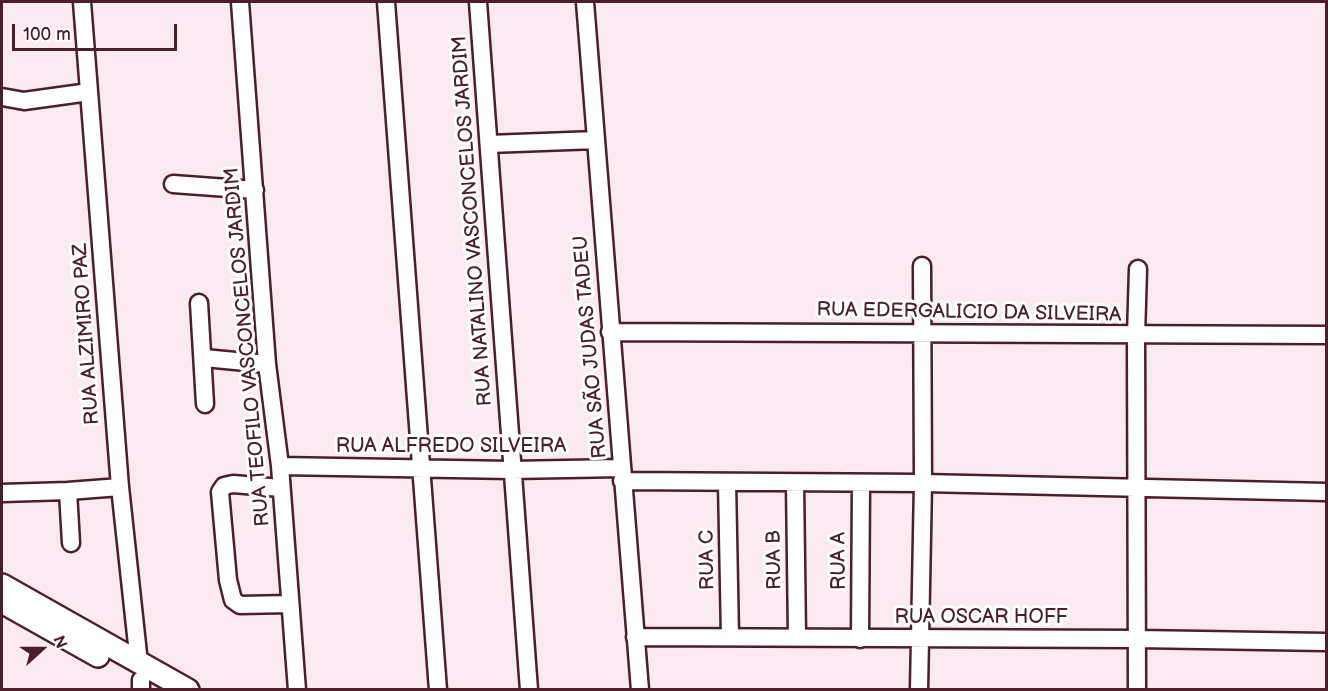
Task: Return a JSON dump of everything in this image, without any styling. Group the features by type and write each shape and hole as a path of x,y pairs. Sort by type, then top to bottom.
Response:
{"main road":[{"path":"2,585 145,680"},
{"path":"2,602 145,680 188,690"}],"street":[{"name":"RUA ALZIMIRO PAZ","path":"82,2 120,488 145,680"},
{"name":"RUA TEOFILO VASCONCELOS JARDIM","path":"240,2 267,364 280,466 297,690"},
{"path":"386,2 438,690"},
{"name":"RUA NATALINO VASCONCELOS JARDIM","path":"478,2 529,690"},
{"name":"RUA SÃO JUDAS TADEU","path":"585,2 640,690"},
{"path":"2,97 24,101 89,92"},
{"path":"489,144 596,140"},
{"path":"173,184 255,190"},
{"path":"919,690 918,638 923,483 922,266"},
{"path":"1137,690 1136,336 1138,269"},
{"path":"199,303 206,404"},
{"name":"RUA EDERGALICIO DA SILVEIRA","path":"610,332 1326,335"},
{"path":"204,358 267,364"},
{"name":"RUA ALFREDO SILVEIRA","path":"280,466 511,470 622,474 727,482 923,483 1326,492"},
{"name":"RUA C","path":"727,482 730,638"},
{"name":"RUA B","path":"795,483 797,637"},
{"name":"RUA A","path":"860,639 861,483"},
{"path":"281,488 233,484 224,486 220,492 228,580 233,600 240,605 290,604"},
{"path":"2,493 120,488"},
{"path":"68,491 70,543"},
{"name":"RUA OSCAR HOFF","path":"635,637 1326,642"}]}
